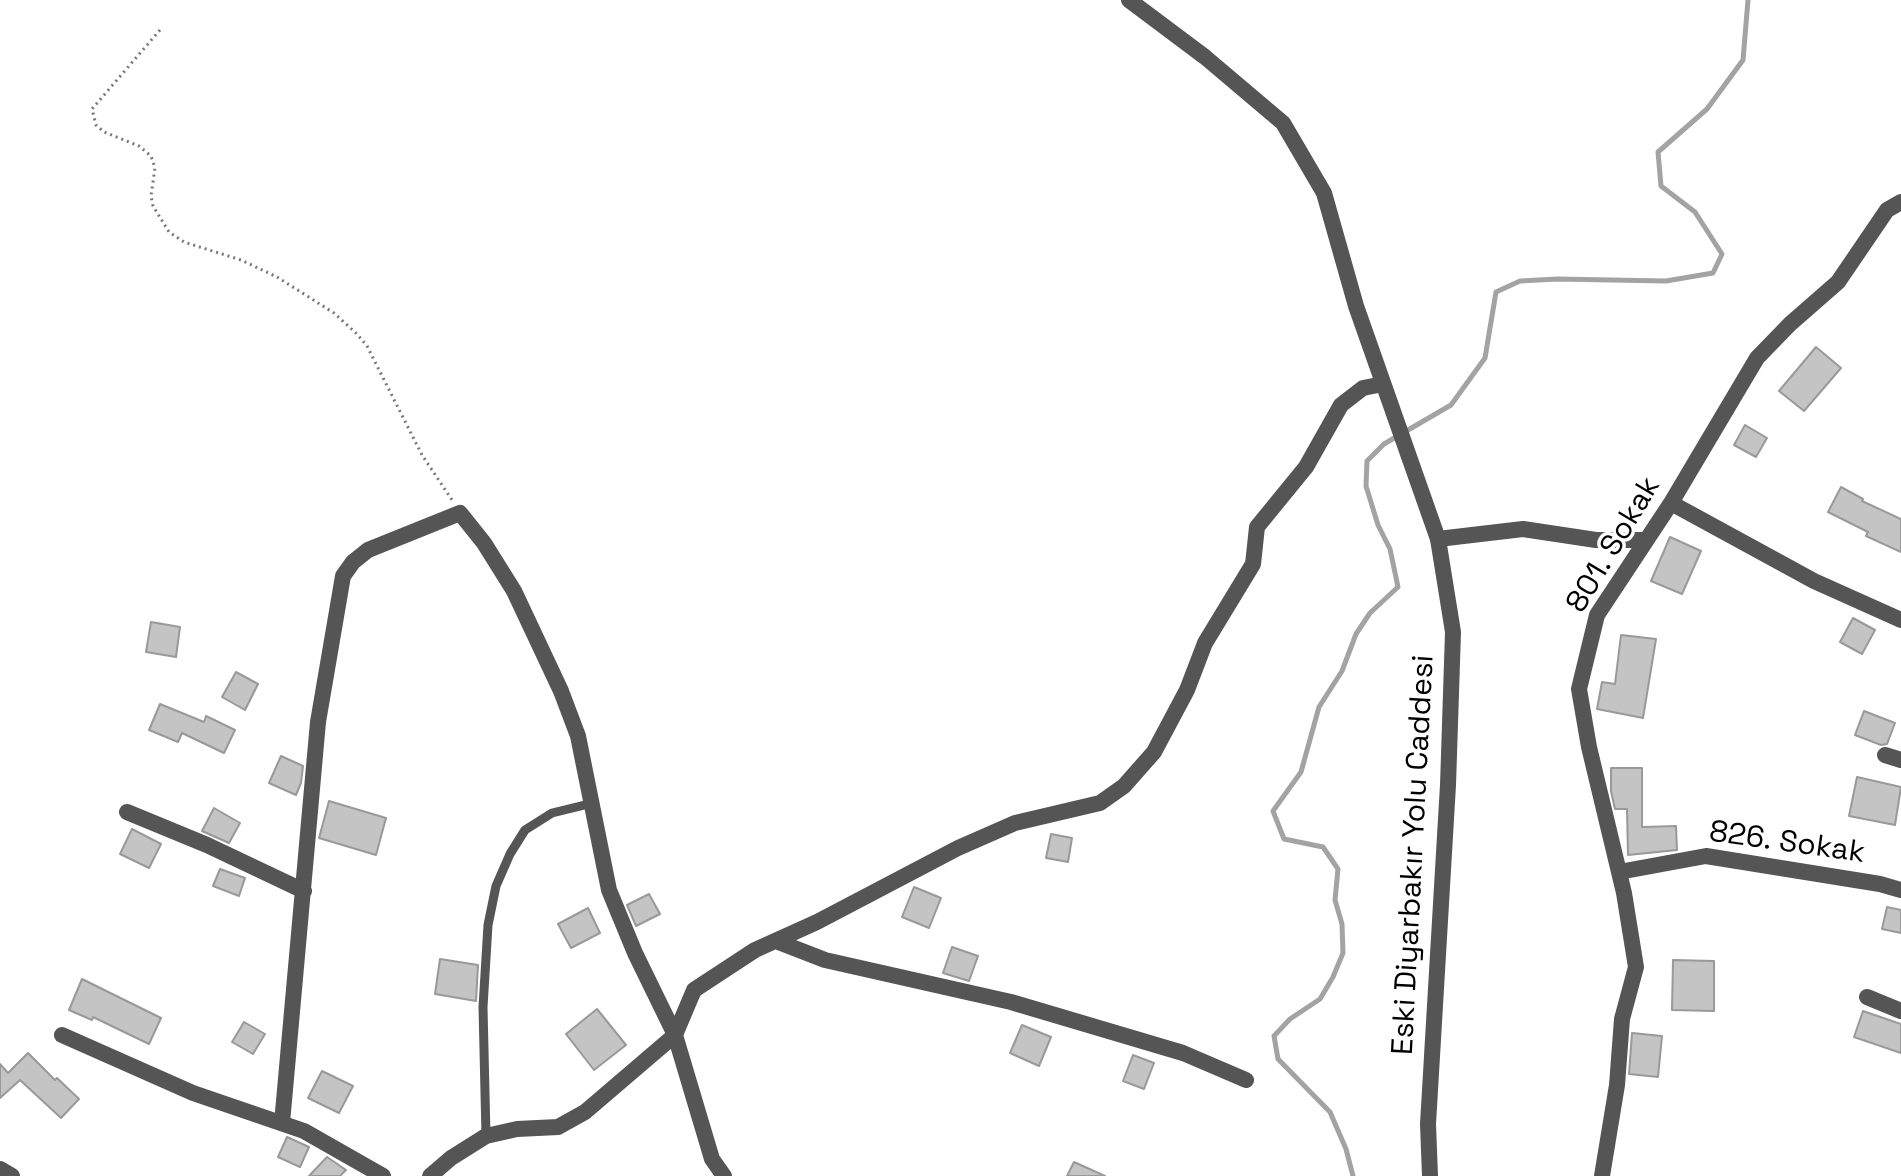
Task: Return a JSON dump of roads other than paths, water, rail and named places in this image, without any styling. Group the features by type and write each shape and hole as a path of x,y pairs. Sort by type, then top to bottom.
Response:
{"street":[{"name":"Eski Diyarbakır Yolu Caddesi","path":"1129,0 1205,57 1283,123 1324,193 1356,306 1438,539 1453,632 1447,801 1428,1124 1430,1176"},
{"name":"801. Sokak","path":"1602,1176 1617,1085 1622,1019 1636,967 1619,872 1589,747 1579,689 1597,615 1671,503 1757,358 1838,282 1887,210 1901,202"},
{"path":"430,1176 451,1158 486,1136 517,1129 558,1127 585,1112 675,1035 694,990 755,950 1001,829 1100,803 1124,786 1154,752 1187,690 1205,643 1253,564 1257,527 1306,467 1341,405 1363,388 1383,384"},
{"path":"1671,503 1814,581 1901,620"},
{"path":"282,1123 318,722 343,576 353,562 368,550 460,513 498,564 542,647 578,736 609,890 635,953 675,1035 712,1159 724,1176"},
{"path":"1438,539 1523,529 1596,540 1646,540"},
{"path":"127,812 207,845 304,891"},
{"name":"826. Sokak","path":"1619,872 1706,856 1901,890"},
{"path":"776,941 825,960 1011,1002 1183,1053 1246,1080"},
{"path":"1867,997 1901,1011"},
{"path":"62,1035 193,1093 304,1131 383,1176"},
{"path":"0,1169 12,1176"}],"lane":[{"path":"486,1136 483,1007 488,925 496,886 525,830 552,813 593,803"}],"waterway":[{"path":"1353,1176 1346,1149 1330,1112 1278,1059 1274,1036 1290,1019 1320,999 1343,953 1342,924 1335,900 1338,869 1323,847 1284,839 1273,811 1301,772 1319,707 1342,671 1356,634 1370,613 1398,587 1390,549 1378,525 1366,486 1367,461 1384,444 1451,405 1485,358 1496,292 1520,281 1666,281 1713,273 1722,254 1695,212 1661,186 1658,152 1707,109 1743,60 1748,0"}]}
